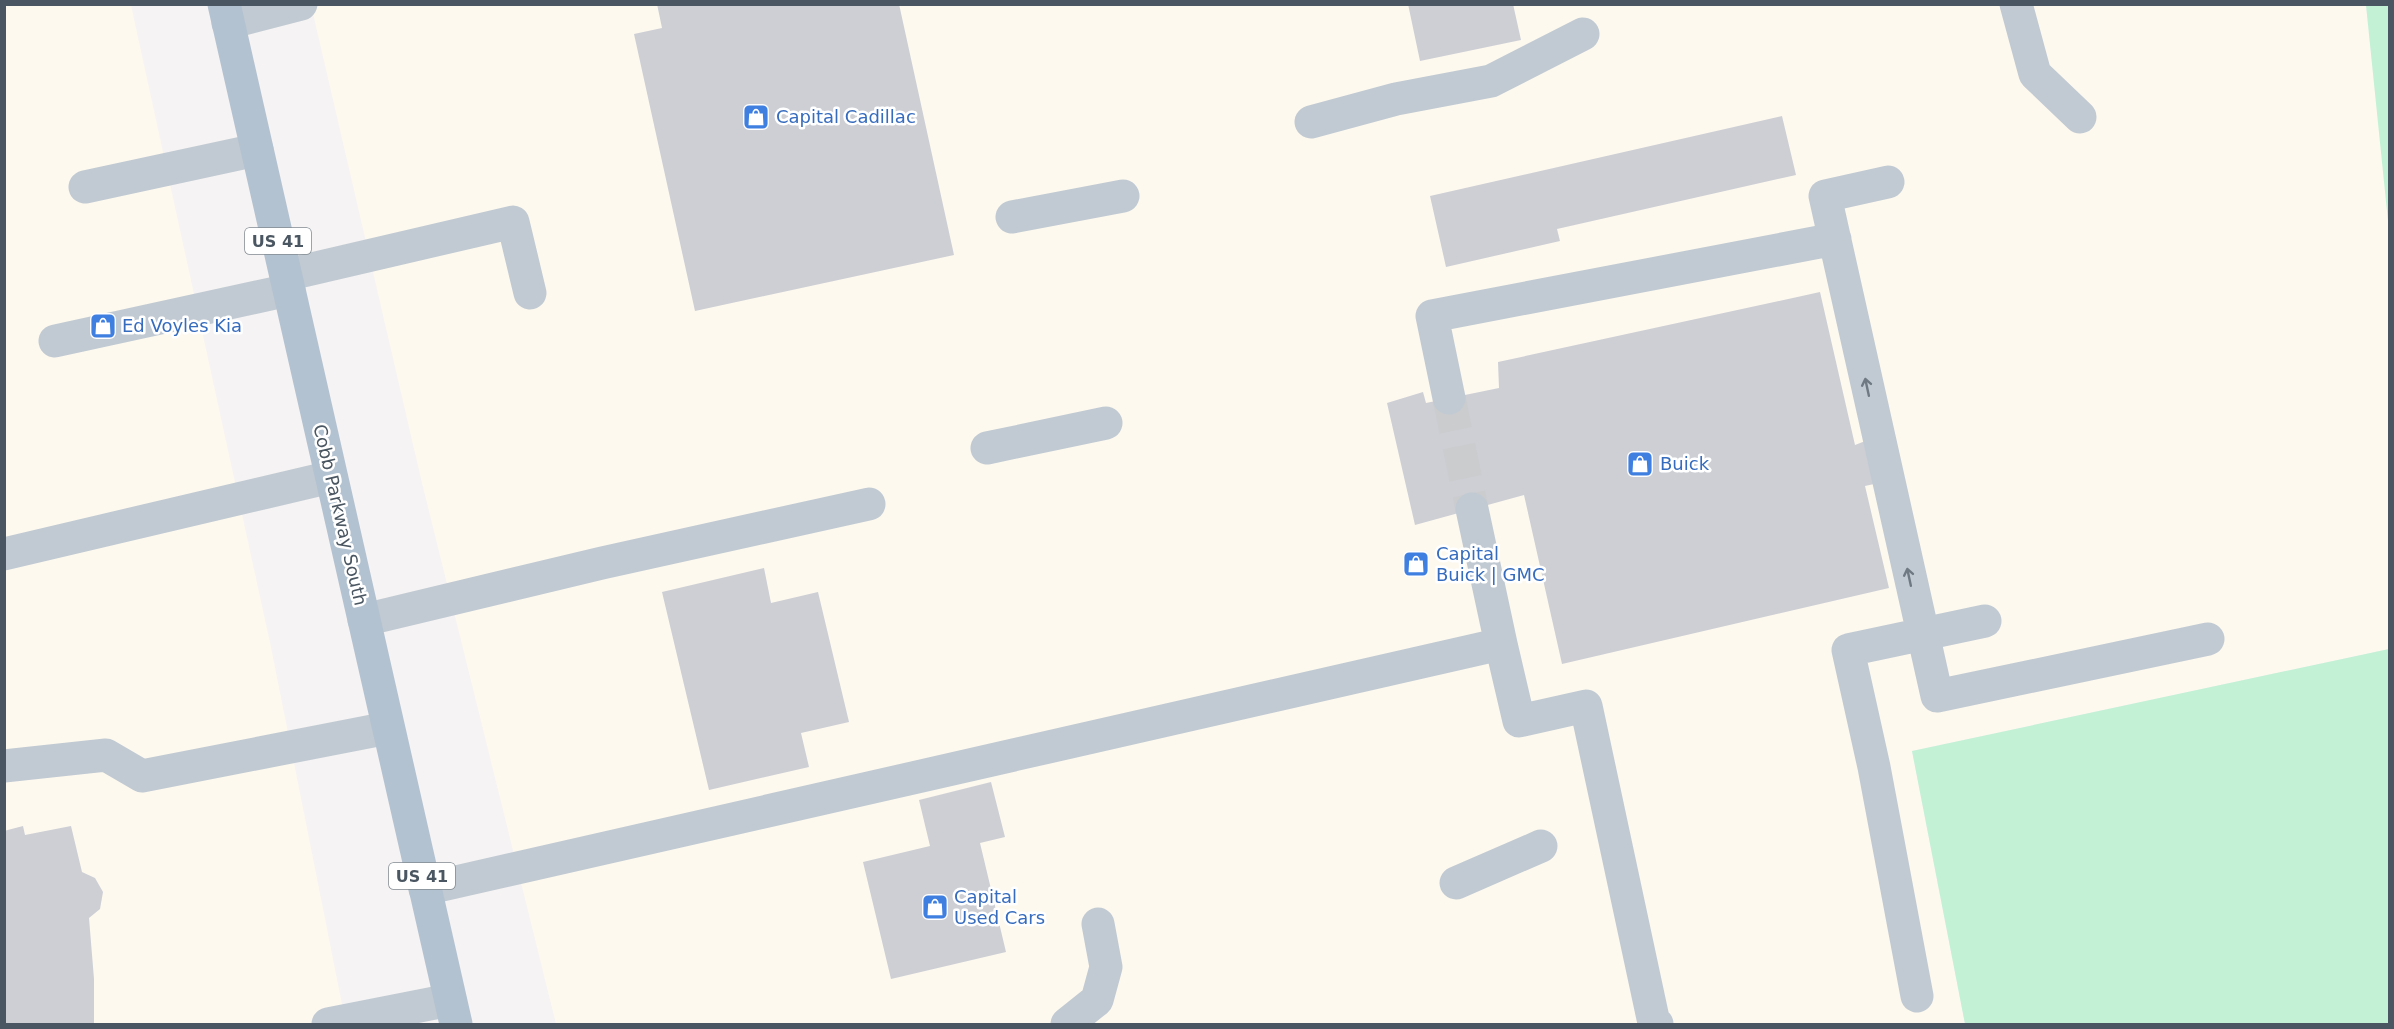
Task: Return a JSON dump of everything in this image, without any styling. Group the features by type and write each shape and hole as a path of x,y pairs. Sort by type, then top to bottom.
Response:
{"main road":[{"name":"Cobb Parkway South","path":"226,14 453,1012"}],"lane":[{"path":"226,14 301,4"},
{"path":"2016,4 2035,74 2080,117"},
{"path":"1311,122 1396,99 1491,81 1583,34"},
{"path":"85,187 257,150"},
{"path":"1888,182 1825,196 1937,696 2208,639"},
{"path":"1012,217 1123,196"},
{"path":"55,341 287,283 513,222 530,293"},
{"path":"1449,398 1432,316 1834,239"},
{"path":"987,448 1106,423"},
{"path":"4,554 331,477"},
{"path":"364,620 602,563 869,504"},
{"path":"1472,509 1519,722 1586,706 1654,1023 1657,1024"},
{"path":"1917,996 1874,767 1848,650 1985,621"},
{"path":"425,889 1501,644"},
{"path":"4,766 106,755 142,776 388,728"},
{"path":"1456,883 1542,846"},
{"path":"1067,1024 1097,1000 1106,967 1098,924"},
{"path":"328,1024 453,1012"}],"shaded area":[{"path":"5,5 131,5 271,647 346,1024 5,1024"},
{"name":"Capital Buick | GMC","path":"311,5 2366,5 2390,231 2389,649 1912,751 1965,1024 556,1024 421,479"}],"green space":[{"path":"2366,5 2389,5 2389,231"},
{"path":"2389,649 2389,1024 1965,1024 1912,751"}],"building":[{"path":"657,4 899,4 954,255 695,311 634,34 662,28"},
{"path":"1408,4 1513,4 1521,40 1420,61"},
{"path":"1782,116 1796,175 1557,229 1560,241 1446,267 1430,196"},
{"name":"Buick","path":"1820,292 1855,445 1873,438 1883,482 1865,486 1889,588 1562,664 1524,495 1415,525 1387,403 1423,392 1426,403 1499,388 1498,362"},
{"path":"764,568 771,603 818,592 849,722 801,733 809,767 709,790 662,592"},
{"name":"Capital Used Cars","path":"991,782 1005,837 980,843 1006,952 891,979 863,862 930,846 919,800"},
{"path":"23,826 25,835 71,826 82,872 95,878 103,892 100,909 89,918 94,979 94,1024 4,1024 4,831"}],"tunnel":[{"path":"1449,398 1472,509"}],"place":[{"name":"Capital Cadillac","path":"756,117"},
{"name":"Ed Voyles Kia","path":"103,326"},
{"name":"Buick","path":"1640,464"},
{"name":"Capital Buick | GMC","path":"1416,564"},
{"name":"Capital Used Cars","path":"935,907"}]}
